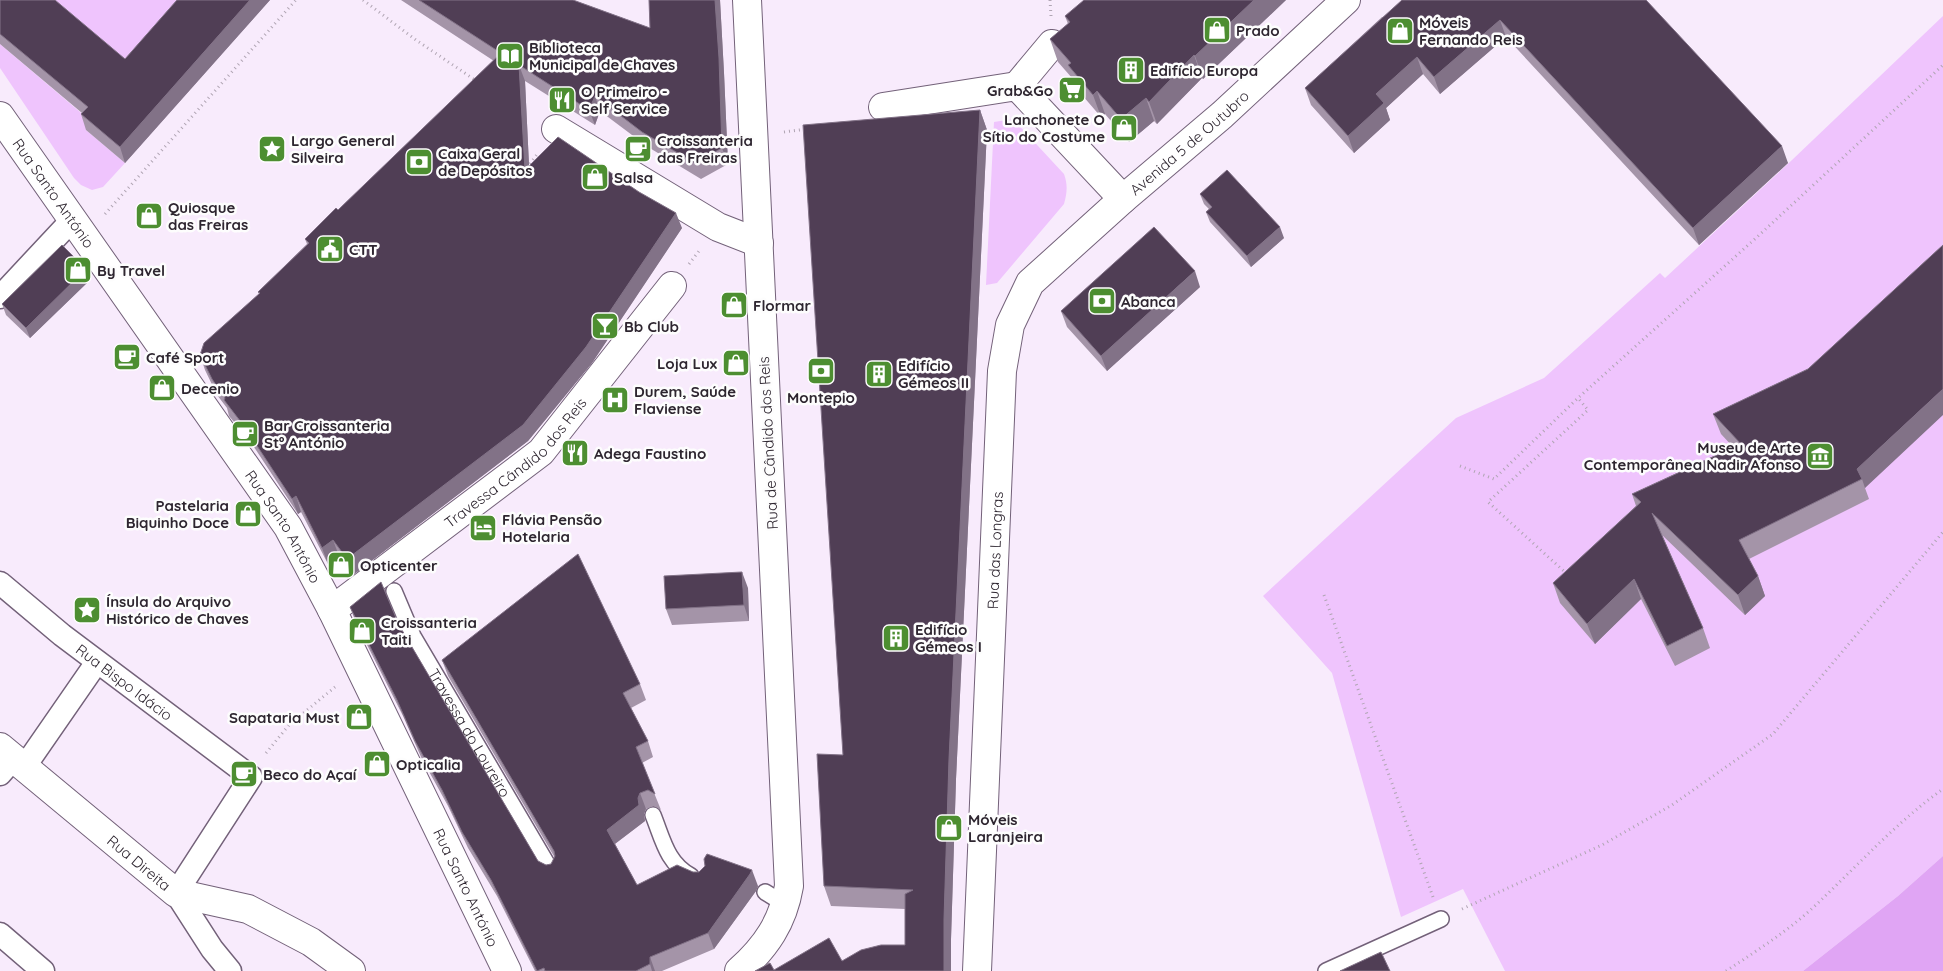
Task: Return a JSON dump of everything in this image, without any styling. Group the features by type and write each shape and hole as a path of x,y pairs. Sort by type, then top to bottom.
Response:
{"street":[{"name":"Rua de Cândido dos Reis","path":"739,971 756,956 778,924 780,894 759,243 747,0"},
{"name":"Avenida 5 de Outubro","path":"1030,283 1123,199 1222,115 1346,0"},
{"path":"883,107 1017,86 1052,44"},
{"path":"1017,86 1123,199"},
{"name":"Rua Santo António","path":"0,116 288,527 332,610 507,971"},
{"path":"556,129 718,227 759,243"},
{"path":"0,297 78,229"},
{"name":"Rua das Longras","path":"977,971 1002,371 1010,325 1030,283"},
{"name":"Travessa Cândido dos Reis","path":"332,610 541,452 672,286"},
{"name":"Rua Bispo Idácio","path":"0,583 62,636 250,777 176,893"},
{"path":"10,761 97,662"},
{"name":"Rua Direita","path":"10,761 176,893 248,909 311,942 351,971"},
{"path":"176,893 212,949 230,971"},
{"path":"0,934 43,971"}],"lane":[{"name":"Travessa do Loureiro","path":"394,591 412,636 554,866"},
{"path":"653,815 670,859 681,871 702,879"},
{"path":"1326,971 1441,919"}],"path":[{"path":"78,229 296,0"},
{"path":"363,0 416,40 480,83"},
{"path":"1460,466 1494,479 1578,398 1756,238 1943,65"},
{"path":"754,136 813,128"},
{"path":"526,168 556,129"},
{"path":"672,286 718,227"},
{"path":"1575,569 1567,575 1488,502 1588,410 1578,398"},
{"path":"1324,595 1441,919 1602,845 1672,805 1773,734 1943,532"},
{"path":"275,741 290,725 360,667"},
{"path":"1726,971 1774,939 1820,902 1857,863 1925,802 1943,789"}],"shaded area":[{"path":"42,0 196,0 130,74"},
{"path":"1943,16 1943,856 1898,896 1803,971 1505,971 1463,889 1401,917 1332,673 1263,596 1456,418 1544,378 1660,273 1665,278"},
{"path":"0,44 93,123 86,130 125,163 103,187 92,190 81,185 74,178 0,68"},
{"path":"1013,119 1064,174 1067,185 1066,196 1064,204 997,283 986,285 994,122"},
{"path":"1943,856 1943,971 1803,971 1898,896"}],"building":[{"path":"0,0 55,0 125,59 177,0 250,0 120,147 81,114 88,107 0,34"},
{"path":"419,0 573,0 650,28 649,0 715,0 722,148 695,163 642,132 595,96 589,110 519,65 525,170 558,137 639,192 676,213 586,347 523,425 347,559 333,540 322,548 296,496 292,499 244,426 224,400 225,398 212,379 200,355 204,343 260,293 258,292 309,243 305,239 336,208 338,210 501,53"},
{"name":"Edifício Europa","path":"1084,0 1254,0 1194,55 1149,102 1146,98 1121,119 1097,91 1093,95 1068,65 1071,63 1050,39 1070,22 1065,16"},
{"path":"1402,0 1646,0 1782,146 1693,228 1500,20 1434,77 1417,57 1376,94 1384,103 1348,136 1305,88"},
{"path":"980,110 949,759 944,971 755,971 770,963 774,970 829,938 842,961 861,950 881,945 905,945 905,894 913,890 824,886 817,754 843,755 803,125"},
{"path":"1227,170 1280,227 1247,256 1206,212 1212,207 1200,194"},
{"path":"1154,227 1195,271 1101,356 1061,311"},
{"path":"62,245 86,269 26,328 2,304"},
{"name":"Museu de Arte Contemporânea Nadir Afonso","path":"1943,245 1943,389 1857,469 1862,479 1739,540 1758,576 1738,595 1652,513 1703,628 1667,646 1634,579 1587,624 1553,583 1641,502 1632,494 1741,444 1713,414 1808,369"},
{"path":"578,554 640,684 623,693 648,741 636,747 655,794 648,790 640,793 638,798 639,805 607,830 637,885 677,865 693,872 699,872 705,866 704,859 707,854 752,870 708,933 650,957 650,964 636,971 545,971 544,968 537,971 491,880 462,832 442,790 415,741 397,700 350,607 381,582 399,625 538,861 546,865 551,864 555,856 554,851 442,660"},
{"path":"742,572 744,605 666,609 664,576"},
{"path":"1381,952 1390,971 1340,971"}],"place":[{"name":"Prado","path":"1217,30"},
{"name":"Móveis Fernando Reis","path":"1400,31"},
{"name":"Biblioteca Municipal de Chaves","path":"510,56"},
{"name":"Edifício Europa","path":"1131,70"},
{"name":"Grab&Go","path":"1072,90"},
{"name":"O Primeiro - Self Service","path":"562,100"},
{"name":"Lanchonete O Sítio do Costume","path":"1124,128"},
{"name":"Largo General Silveira","path":"272,149"},
{"name":"Croissanteria das Freiras","path":"638,149"},
{"name":"Caixa Geral de Depósitos","path":"419,162"},
{"name":"Salsa","path":"595,177"},
{"name":"Quiosque das Freiras","path":"149,216"},
{"name":"CTT","path":"330,249"},
{"name":"By Travel","path":"78,270"},
{"name":"Abanca","path":"1102,301"},
{"name":"Flormar","path":"734,305"},
{"name":"Bb Club","path":"605,326"},
{"name":"Café Sport","path":"127,357"},
{"name":"Loja Lux","path":"736,363"},
{"name":"Montepio","path":"821,371"},
{"name":"Edifício Gémeos II","path":"879,374"},
{"name":"Decenio","path":"162,388"},
{"name":"Durem, Saúde Flaviense","path":"615,400"},
{"name":"Bar Croissanteria Stº António","path":"245,434"},
{"name":"Adega Faustino","path":"575,453"},
{"name":"Museu de Arte Contemporânea Nadir Afonso","path":"1820,456"},
{"name":"Pastelaria Biquinho Doce","path":"248,514"},
{"name":"Flávia Pensão Hotelaria","path":"483,528"},
{"name":"Opticenter","path":"341,565"},
{"name":"Ínsula do Arquivo Histórico de Chaves","path":"87,610"},
{"name":"Croissanteria Taiti","path":"362,631"},
{"name":"Edifício Gémeos I","path":"896,638"},
{"name":"Sapataria Must","path":"359,717"},
{"name":"Opticalia","path":"377,764"},
{"name":"Beco do Açaí","path":"244,774"},
{"name":"Móveis Laranjeira","path":"949,828"}]}
